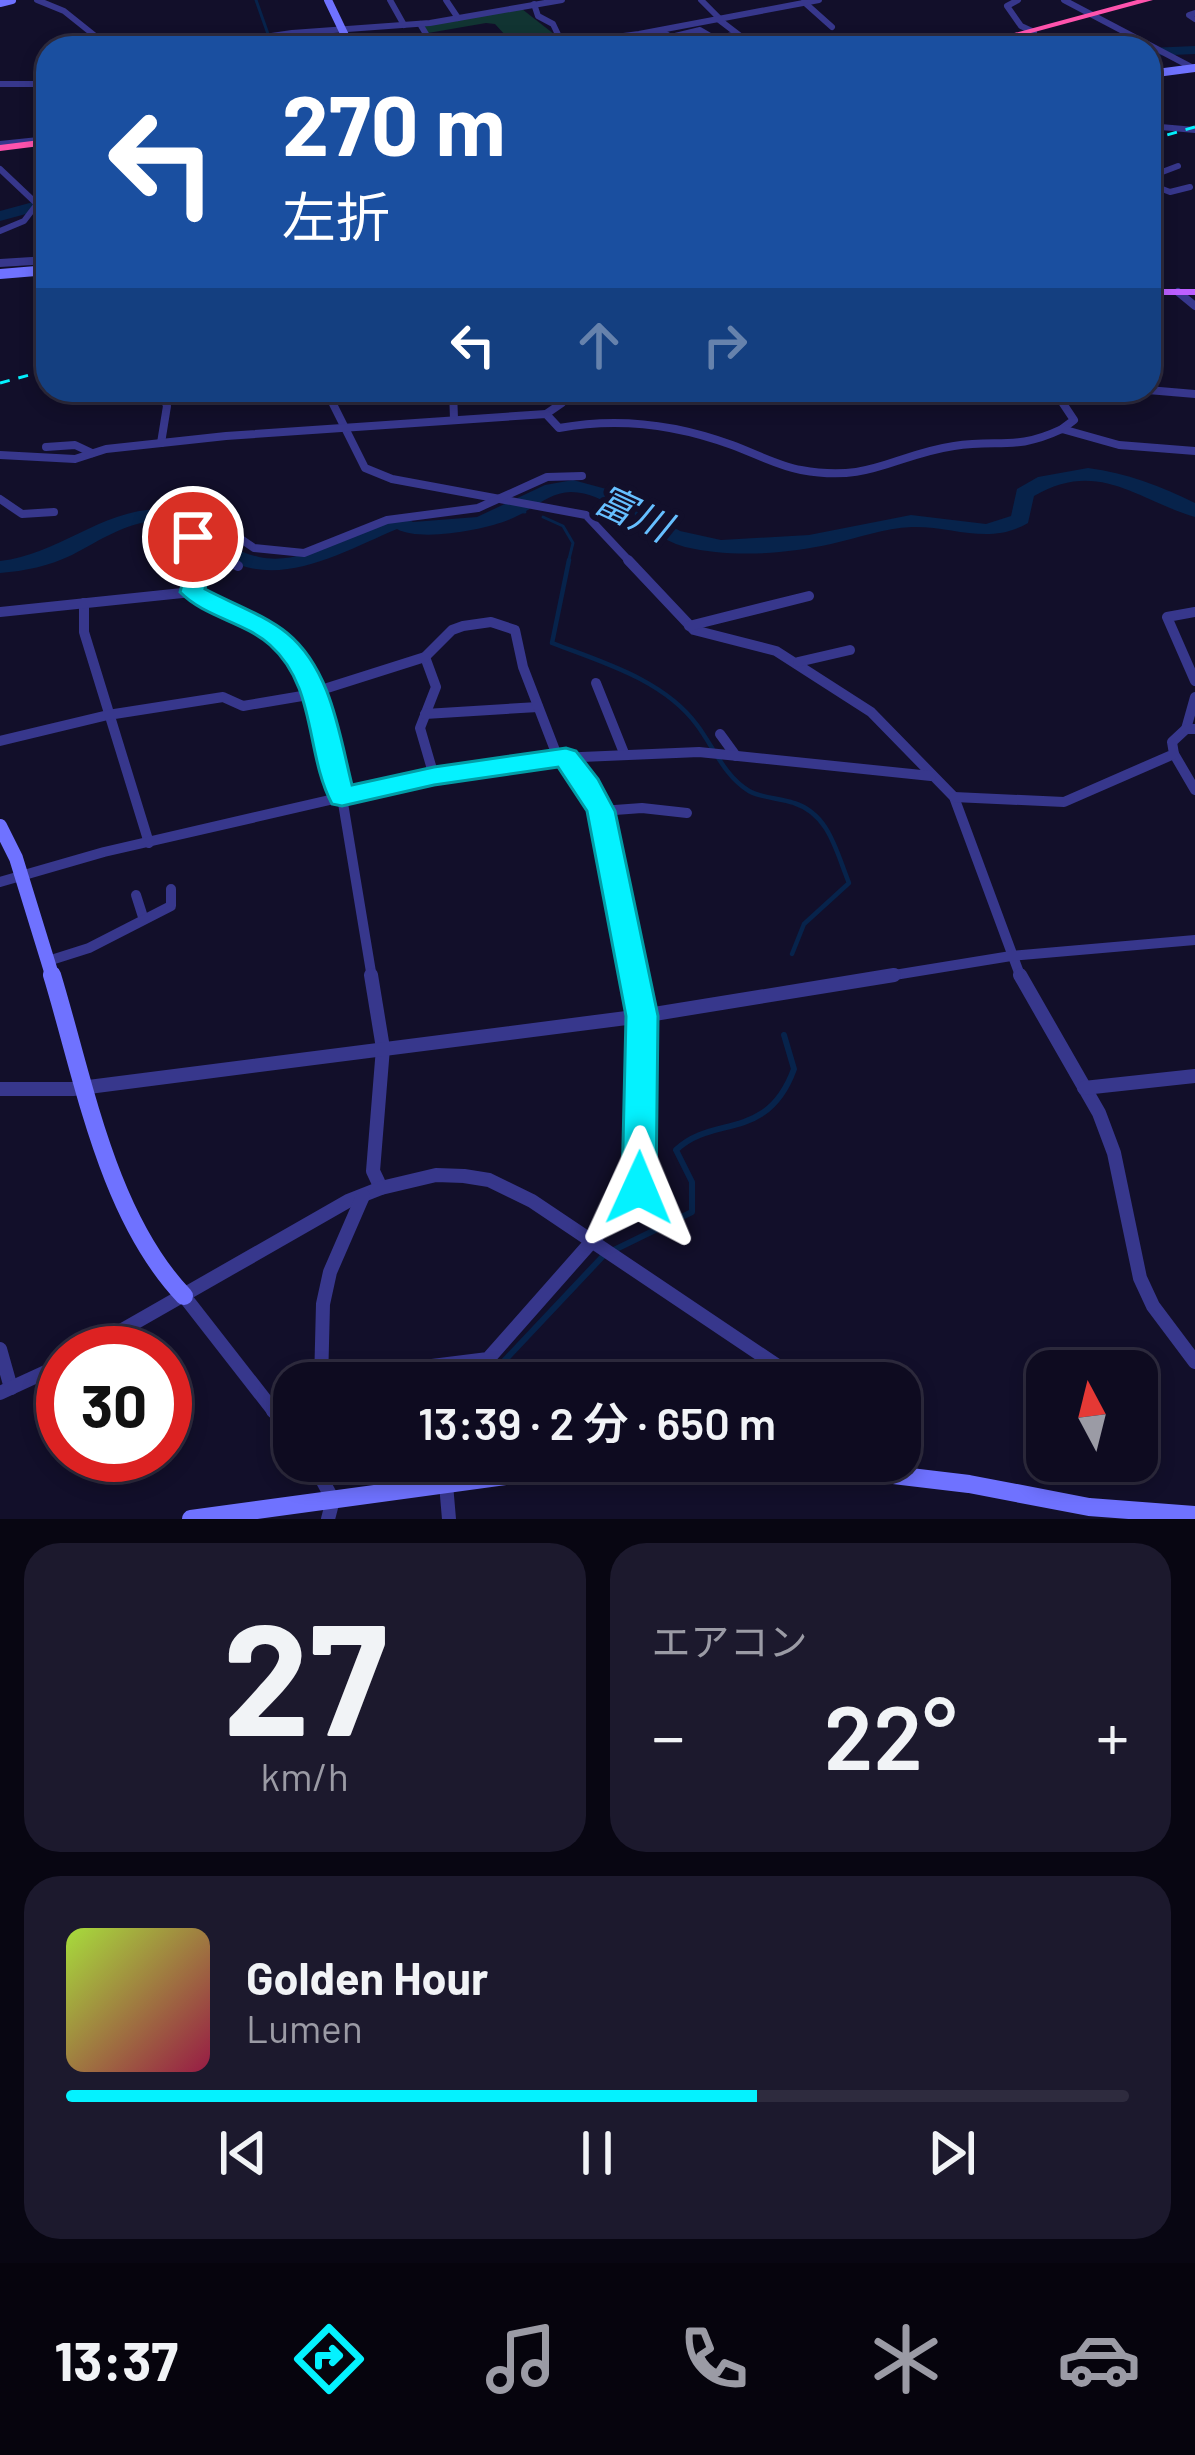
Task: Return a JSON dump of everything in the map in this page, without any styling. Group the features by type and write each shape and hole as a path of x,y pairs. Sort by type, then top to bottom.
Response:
{"highway":[{"path":"1016,36 1105,16 1148,0"},
{"path":"1030,36 1167,0"},
{"path":"0,148 36,140"}],"main road":[{"path":"1161,292 1195,292"}],"street":[{"path":"0,3 12,0"},
{"path":"37,0 58,7 93,36"},
{"path":"328,0 345,36"},
{"path":"390,0 404,25"},
{"path":"446,0 458,18"},
{"path":"499,0 505,9"},
{"path":"278,36 420,24 562,0"},
{"path":"701,0 741,36"},
{"path":"626,36 819,0"},
{"path":"1018,0 1007,6 1021,26 1034,32"},
{"path":"1064,0 1105,16 1136,36"},
{"path":"803,1 832,27"},
{"path":"534,4 538,16 553,24 559,36"},
{"path":"420,24 427,36"},
{"path":"675,36 700,30 710,36"},
{"path":"661,31 669,36"},
{"path":"722,36 733,35"},
{"path":"1161,52 1194,68"},
{"path":"1161,72 1194,68"},
{"path":"0,85 36,84"},
{"path":"1161,127 1195,130"},
{"path":"1161,174 1178,166"},
{"path":"0,169 36,205"},
{"path":"1161,187 1170,192 1190,187"},
{"path":"0,231 25,221 36,207"},
{"path":"0,262 36,260"},
{"path":"0,274 36,271"},
{"path":"1178,292 1195,306"},
{"path":"1161,391 1195,394"},
{"path":"161,443 166,402"},
{"path":"332,402 360,462 378,475 541,504 591,519 689,626 799,662 871,712 955,797 1011,956 1114,1153 1140,1278 1153,1306 1195,1362"},
{"path":"453,402 454,419"},
{"path":"0,455 54,460 161,443 546,414 562,402"},
{"path":"546,414 559,428 604,420 659,425 724,442 798,470 859,476 952,446 1030,444 1074,420 1062,402"},
{"path":"1062,429 1119,445 1195,451"},
{"path":"46,447 75,446 92,453"},
{"path":"207,516 237,539 267,552 304,553 387,520 461,511 547,477 583,476"},
{"path":"0,499 22,514 54,512"},
{"path":"193,537 238,566"},
{"path":"192,592 199,567 215,549 237,539"},
{"path":"0,612 192,592 278,638 302,666 315,692 342,797 383,1048 374,1172 381,1188"},
{"path":"689,626 809,596"},
{"path":"84,603 84,632 149,843"},
{"path":"1195,612 1167,617 1195,681"},
{"path":"0,741 108,716 223,697 243,706 315,692 425,657 463,626 507,625 515,630 538,707 562,758 601,811 642,1016 639,1188 603,1250 488,1359 464,1362"},
{"path":"799,662 851,650"},
{"path":"425,657 436,674 437,687 420,728 434,776"},
{"path":"596,683 625,753"},
{"path":"1195,697 1190,729 1172,742 1195,790"},
{"path":"425,714 538,707"},
{"path":"720,734 722,754"},
{"path":"0,882 434,776 562,758 722,754 931,776"},
{"path":"955,797 1064,802 1174,754"},
{"path":"601,811 687,813"},
{"path":"0,826 23,878 123,1206 160,1271 184,1295 273,1411"},
{"path":"48,961 89,948 171,907 172,890"},
{"path":"136,896 143,917"},
{"path":"0,1089 86,1086 642,1016 1011,956 1195,940"},
{"path":"1084,1088 1195,1076"},
{"path":"129,1326 364,1195 436,1175 489,1180 510,1188 771,1362"},
{"path":"322,1362 323,1304 330,1272 364,1195"},
{"path":"0,1348 5,1390 36,1376"},
{"path":"921,1474 1089,1507 1195,1515"},
{"path":"191,1519 331,1509 461,1482"},
{"path":"446,1484 449,1519"}],"green space":[{"path":"522,9 556,36 506,36 495,24 486,23 428,33 423,25"}],"waterway":[{"path":"256,0 268,34"},
{"path":"1161,51 1195,50"},
{"path":"0,216 36,206"},
{"name":"富川","path":"0,567 43,559 114,525 155,515 179,518 235,556 273,565 314,557 392,524 403,522 408,528 477,523 509,513 552,489 573,486 603,494 673,536 739,547 809,542 911,521 998,529 1021,519 1024,493 1066,475 1088,474 1132,483 1195,511"},
{"path":"511,511 525,512"},
{"path":"543,517 563,526 573,543 568,563"},
{"path":"569,560 552,643 650,684 683,709 740,785 806,808 830,835 849,883 804,924 792,954"},
{"path":"614,1250 692,1212 692,1182 676,1150 691,1139 755,1118 769,1108 794,1069 784,1035"},
{"path":"503,1362 604,1255"}],"railway":[{"path":"1161,137 1195,127"},
{"path":"0,383 36,373"}],"route":[{"path":"193,537 214,550 199,567 192,592 278,638 302,666 315,692 342,797 434,776 558,758 566,758 588,785 601,811 642,1016 639,1188"}]}
